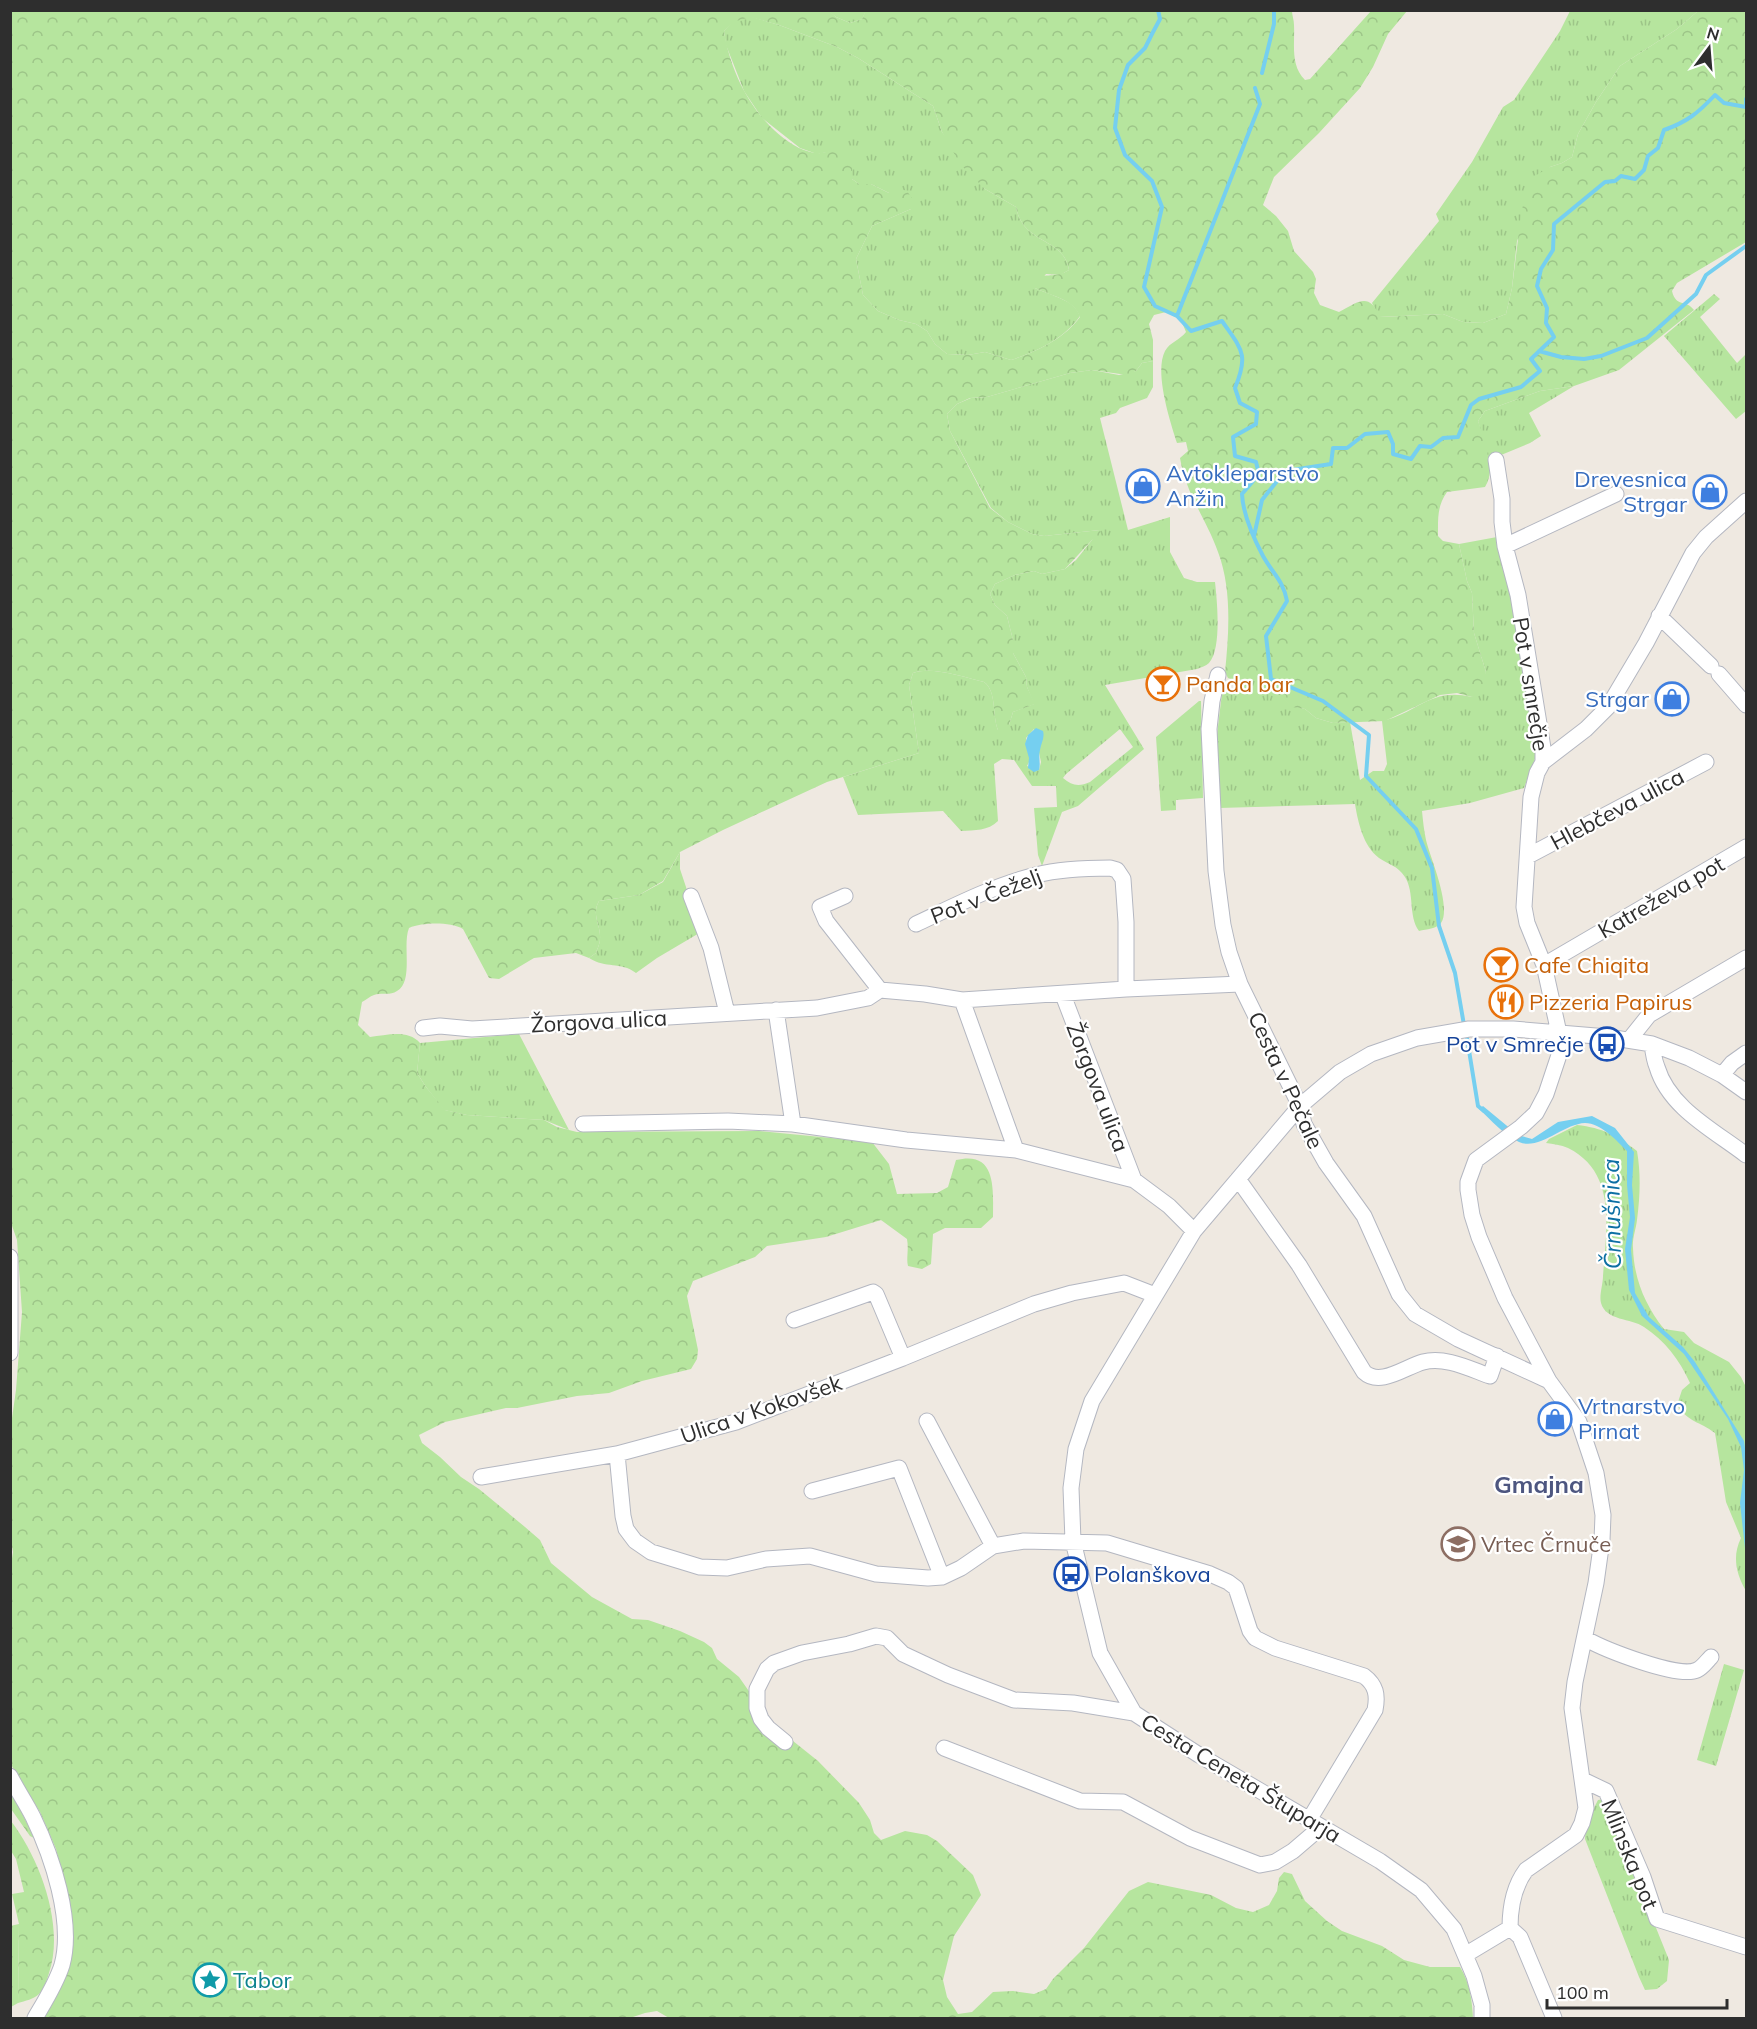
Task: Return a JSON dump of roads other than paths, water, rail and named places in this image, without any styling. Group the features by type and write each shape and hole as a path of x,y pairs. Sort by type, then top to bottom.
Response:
{"street":[{"name":"Pot v smrečje","path":"1496,460 1502,499 1505,546 1518,595 1536,702 1543,762 1537,773 1531,797 1524,907 1527,923 1544,965 1561,1042 1557,1064 1541,1105 1530,1119 1513,1134 1476,1160 1468,1182 1468,1190 1479,1238 1504,1298 1549,1381 1579,1422 1596,1473 1603,1515 1596,1583 1586,1639 1575,1682 1572,1708 1586,1808 1576,1835 1526,1870 1520,1878 1513,1901 1510,1928"},
{"path":"1505,546 1616,494"},
{"path":"1543,762 1586,729 1608,707 1646,643 1693,553 1706,537 1746,501"},
{"path":"1659,616 1715,670 1746,705"},
{"name":"Cesta v Pečale","path":"1218,675 1209,729 1216,871 1223,925 1240,984 1300,1106 1304,1124 1326,1163 1364,1216 1399,1294 1415,1314 1458,1339 1549,1381"},
{"name":"Hlebčeva ulica","path":"1528,856 1706,762"},
{"name":"Katreževa pot","path":"1544,965 1746,847"},
{"name":"Pot v Čeželj","path":"916,924 968,900 1035,875 1062,870 1110,868 1117,870 1123,879 1124,890 1126,989"},
{"path":"691,896 711,948 727,1013"},
{"path":"845,896 820,907 826,921 880,990"},
{"path":"1629,1040 1649,1015 1746,958"},
{"name":"Žorgova ulica","path":"423,1028 440,1026 472,1029 817,1008 868,998 880,990 962,1000 1240,984"},
{"name":"Žorgova ulica","path":"1063,995 1134,1180"},
{"path":"962,1000 1016,1150"},
{"path":"776,1010 793,1124"},
{"name":"Cesta Ceneta Štuparja","path":"1482,2019 1482,2005 1474,1976 1454,1929 1421,1890 1380,1861 1199,1755 1134,1713 1100,1653 1073,1541 1071,1488 1076,1449 1086,1417 1101,1384 1194,1231 1300,1106 1340,1072 1371,1054 1417,1038 1465,1030 1496,1029 1629,1040 1652,1044 1689,1058 1722,1075 1746,1092"},
{"path":"1652,1044 1657,1068 1675,1098 1705,1126 1724,1137 1746,1155"},
{"path":"1722,1075 1732,1063 1746,1053"},
{"name":"Žorgova ulica","path":"583,1124 728,1121 793,1124 906,1140 1016,1150 1134,1180 1169,1206 1194,1231"},
{"path":"1238,1179 1299,1265 1369,1377 1380,1379 1424,1362 1439,1359 1490,1376 1497,1356"},
{"path":"10,1257 10,1353"},
{"name":"Ulica v Kokovšek","path":"481,1477 617,1454 736,1422 903,1358 1034,1304 1072,1293 1124,1283 1155,1294"},
{"path":"794,1320 873,1292 876,1294 903,1358"},
{"path":"927,1421 993,1546"},
{"path":"617,1454 626,1529 635,1541 651,1552 700,1567 728,1568 766,1559 810,1557 876,1574 928,1578 942,1577 961,1568 993,1546 1024,1541 1107,1543 1210,1574 1228,1582 1236,1588 1250,1631 1255,1638 1275,1648 1364,1676 1371,1681 1376,1690 1375,1710 1315,1823 1293,1851 1275,1862 1260,1865 1190,1838 1123,1802 1080,1802 944,1748"},
{"path":"812,1491 899,1468 942,1577"},
{"path":"785,1742 768,1728 757,1708 757,1689 767,1669 774,1663 802,1653 876,1636 887,1638 903,1654 948,1675 1014,1700 1073,1703 1134,1713"},
{"path":"1586,1639 1610,1650 1678,1671 1697,1670 1711,1657"},
{"path":"10,1776 45,1845 58,1891 65,1929 65,1950 61,1966 35,2019"},
{"name":"Mlinska pot","path":"1583,1780 1606,1791 1643,1877 1657,1919 1746,1947"},
{"path":"1465,1955 1510,1928 1520,1938 1554,2019"}],"water":[{"path":"1036,728 1043,731 1044,736 1039,753 1039,770 1034,772 1028,768 1029,758 1025,744 1028,735"},
{"name":"Črnušnica","path":"1483,1106 1518,1135 1532,1139 1558,1122 1592,1116 1615,1128 1634,1152 1632,1185 1635,1218 1631,1250 1635,1293 1649,1317 1683,1347 1695,1362 1744,1441 1746,1557 1740,1503 1744,1470 1741,1447 1728,1419 1684,1354 1642,1316 1629,1290 1625,1249 1630,1217 1627,1151 1603,1129 1585,1123 1577,1124 1535,1143 1519,1142 1479,1109"}],"waterway":[{"name":"Črnušnica","path":"1158,10 1160,19 1145,48 1128,65 1119,90 1115,128 1125,155 1152,181 1162,207 1144,287 1155,306 1177,316 1191,331 1222,321 1239,346 1242,367 1235,388 1240,403 1257,412 1256,424 1233,437 1235,456 1256,462 1259,474 1242,494 1246,518 1267,562 1280,582 1287,601 1266,636 1271,679 1323,701 1369,735 1366,776 1416,829 1432,868 1439,926 1455,973 1464,1025"},
{"path":"1262,73 1274,24 1274,10"},
{"path":"1177,316 1260,104 1255,88"},
{"path":"1254,536 1262,500 1285,471 1331,464 1333,448 1347,448 1365,434 1388,432 1393,444 1393,454 1411,459 1420,446 1431,447 1443,438 1458,437 1471,405 1479,399 1521,387 1540,371 1531,359 1554,337 1546,323 1547,308 1537,286 1541,269 1553,250 1554,224 1605,182 1615,181 1621,176 1635,179 1644,170 1648,156 1658,148 1664,130 1692,116 1715,95 1724,103 1746,107 1746,99"},
{"path":"1539,351 1561,357 1584,359 1601,356 1647,338 1696,294 1706,275 1746,246"},
{"name":"Črnušnica","path":"1466,1032 1478,1106 1484,1111"}],"place":[{"name":"Avtokleparstvo Anžin","path":"1143,486"},
{"name":"Drevesnica Strgar","path":"1710,492"},
{"name":"Panda bar","path":"1163,684"},
{"name":"Strgar","path":"1672,699"},
{"name":"Cafe Chiqita","path":"1501,965"},
{"name":"Pizzeria Papirus","path":"1506,1002"},
{"name":"Pot v Smrečje","path":"1607,1044"},
{"name":"Vrtnarstvo Pirnat","path":"1555,1419"},
{"name":"Vrtec Črnuče","path":"1458,1544"},
{"name":"Polanškova","path":"1071,1574"},
{"name":"Tabor","path":"210,1980"}],"district":[{"name":"Gmajna","path":"1539,1484"}]}
